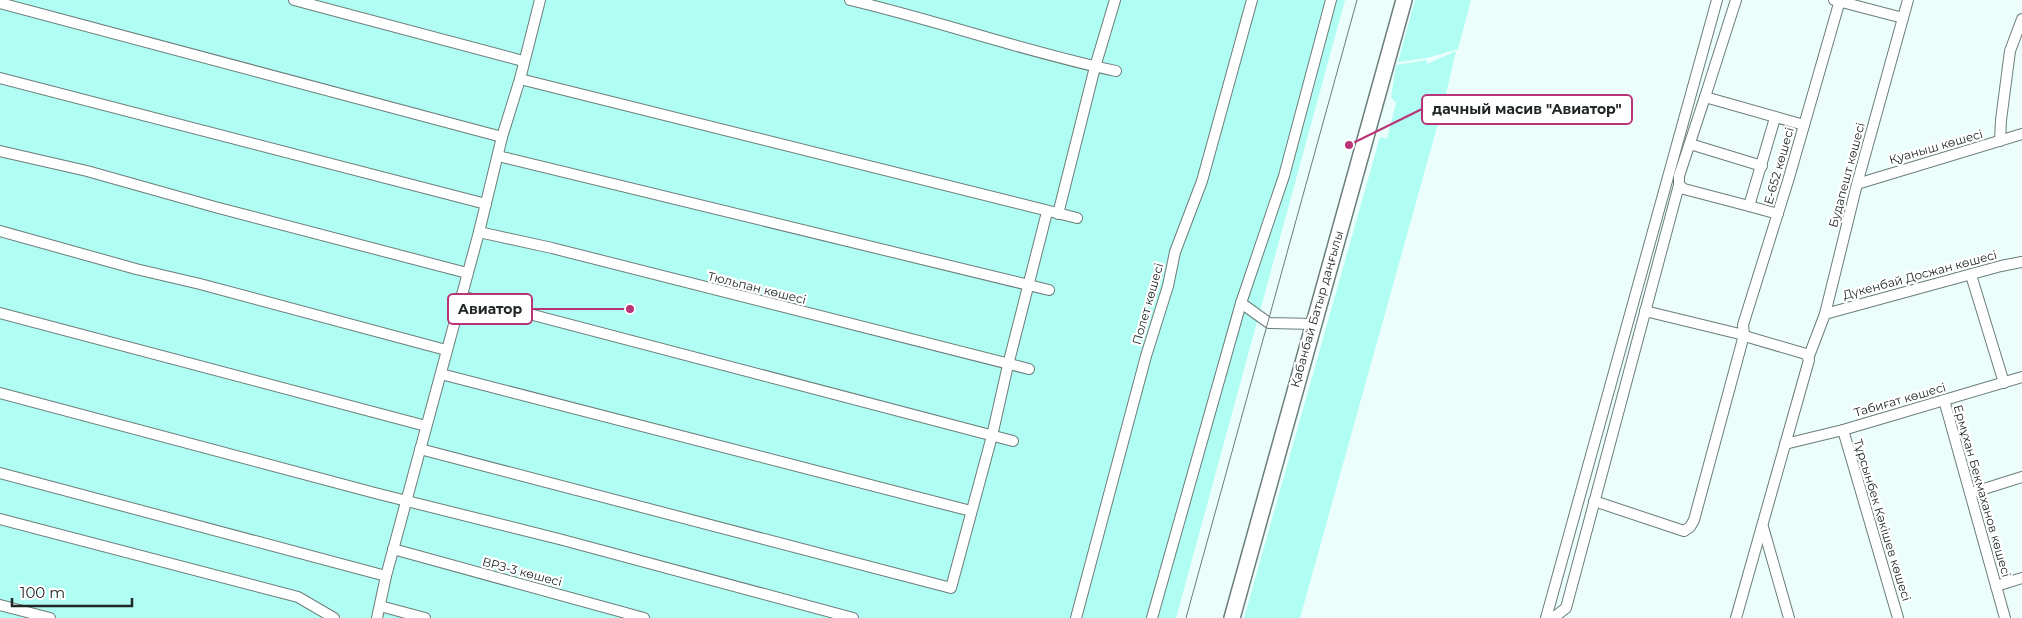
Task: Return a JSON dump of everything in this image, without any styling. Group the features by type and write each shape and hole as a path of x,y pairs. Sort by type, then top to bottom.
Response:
{"main road":[{"name":"Қабанбай Батыр даңғылы","path":"1232,618 1404,0"}],"street":[{"path":"294,0 523,61"},
{"path":"376,618 479,232 502,137 520,79 523,61 540,0"},
{"path":"850,0 903,12 1116,71"},
{"path":"1058,214 1115,0"},
{"name":"Полет көшесі","path":"1076,618 1146,356 1168,286 1175,252 1202,180 1252,0"},
{"path":"1152,618 1241,303 1284,176 1331,0"},
{"path":"1546,618 1718,0"},
{"path":"1550,618 1566,608 1679,185 1679,176 1736,0"},
{"name":"Будапешт көшесі","path":"1809,356 1825,314 1857,184 1908,0"},
{"path":"1838,1 1903,18"},
{"name":"Е-652 көшесі","path":"1594,501 1684,531 1690,527 1694,520 1746,336 1743,325 1778,214 1838,1"},
{"path":"0,3 502,137"},
{"path":"2000,141 2000,120 2010,51 2022,20"},
{"path":"0,78 486,204"},
{"path":"520,79 1046,212 1077,218"},
{"path":"1705,96 1804,125"},
{"path":"1749,206 1775,118"},
{"name":"Қуаныш көшесі","path":"1857,184 2022,134"},
{"path":"1690,144 1762,166"},
{"path":"0,151 87,171 215,207 467,273"},
{"path":"498,156 1027,286 1050,290"},
{"path":"1679,185 1684,189 1778,214"},
{"path":"420,449 951,588 992,436 1046,212"},
{"path":"0,231 136,269 200,284 446,350"},
{"name":"Тюльпан көшесі","path":"479,232 604,261 1029,370"},
{"name":"Дүкенбай Досжан көшесі","path":"1825,314 2022,262"},
{"path":"1971,275 2004,382"},
{"path":"461,296 1013,440"},
{"path":"1241,303 1269,323 1313,324"},
{"path":"1645,311 1746,336 1809,356 1808,367 1736,618"},
{"path":"0,313 426,426"},
{"path":"441,374 971,510"},
{"name":"Табиғат көшесі","path":"1785,444 1843,430 2022,377"},
{"path":"0,393 853,618"},
{"name":"Ермұхан Бекмаханов көшесі","path":"1944,400 2006,618"},
{"name":"Тұрсынбек Кәкішев көшесі","path":"1843,430 1898,618"},
{"path":"0,473 386,576"},
{"path":"1970,493 2022,477"},
{"path":"0,518 298,597 334,618"},
{"path":"1762,526 1789,618"},
{"name":"ВРЗ-3 көшесі","path":"393,549 644,618"},
{"path":"1996,586 2022,578"},
{"path":"0,605 50,618"},
{"path":"380,606 425,618"}],"shaded area":[{"path":"0,0 1345,0 1176,618 0,618"},
{"path":"1415,0 1471,0 1458,49 1427,58 1398,62"},
{"path":"1456,51 1444,102 1300,618 1244,618 1380,137 1387,139 1396,103 1391,97 1396,65 1427,60 1427,64"}],"tram line":[{"path":"1186,618 1357,0"}],"place":[{"name":"дачный масив \"Авиатор\"","path":"1349,145"},
{"name":"Авиатор","path":"630,309"}]}
